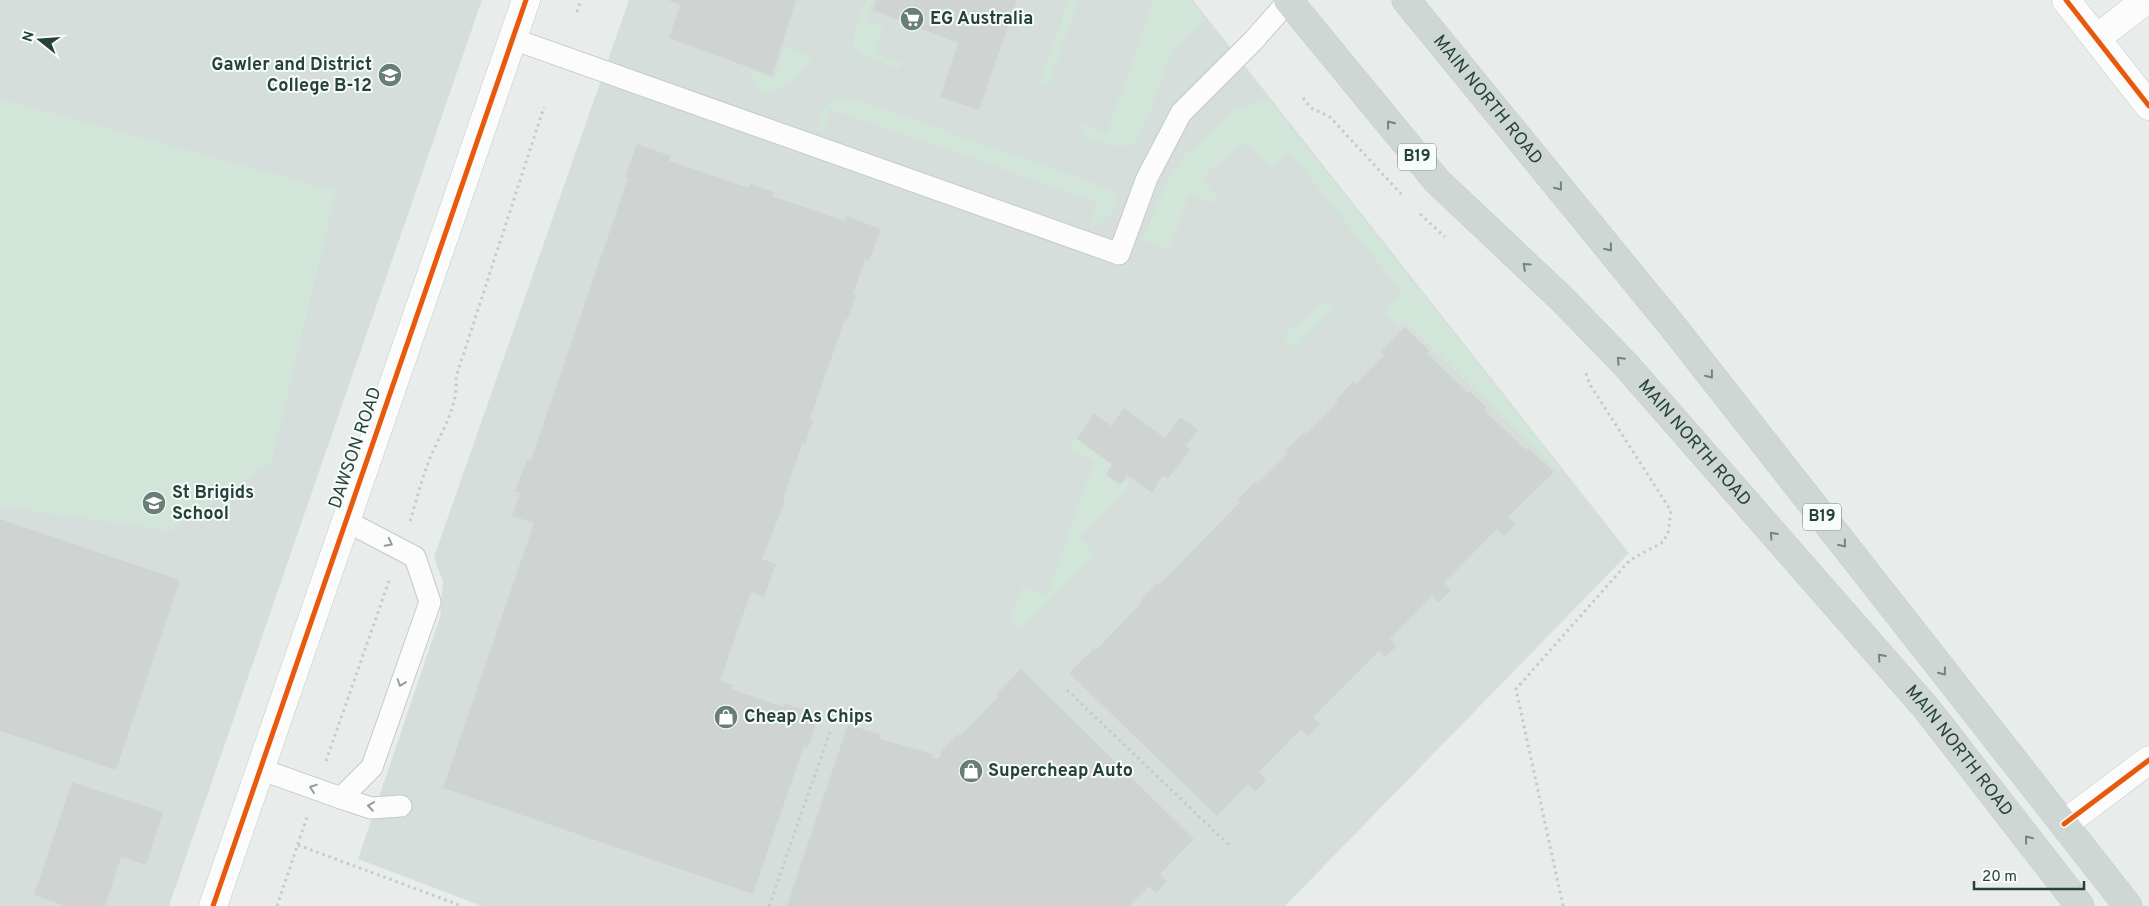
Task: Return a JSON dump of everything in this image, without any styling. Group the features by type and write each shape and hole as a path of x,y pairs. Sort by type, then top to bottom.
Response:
{"main road":[{"name":"MAIN NORTH ROAD","path":"1289,0 1437,181 1562,299 1626,365 1927,709 2080,906"},
{"name":"MAIN NORTH ROAD","path":"1406,0 1674,328 2128,906"},
{"path":"2000,803 2021,812 2064,824 2066,859 2080,906"}],"street":[{"name":"DAWSON ROAD","path":"213,906 526,0"},
{"path":"2066,0 2149,106"},
{"path":"2097,38 2146,0"},
{"path":"2064,824 2149,760"}],"lane":[{"path":"512,39 1119,254 1147,178 1181,114 1254,40 1289,0"},
{"path":"341,798 372,767 430,602 415,557 346,521"},
{"path":"260,770 371,808 401,806"}],"path":[{"path":"576,12 581,0"},
{"path":"1303,98 1311,108 1330,117 1404,197"},
{"path":"408,524 435,447 457,394 456,377 544,107"},
{"path":"1418,211 1446,238"},
{"path":"1563,906 1516,690 1630,560 1662,542 1668,533 1671,511 1590,383 1583,366"},
{"path":"323,770 392,570"},
{"path":"1067,690 1229,845"},
{"path":"769,906 830,732"},
{"path":"277,906 310,809"},
{"path":"298,845 462,906"}],"shaded area":[{"name":"St Brigids School","path":"0,0 482,0 169,906 0,906"},
{"path":"629,0 1193,0 1629,553 1285,906 482,906 358,859 440,617 443,582 434,557"}],"green space":[{"path":"866,0 873,0 865,21 883,28 874,53 901,62 899,68 868,57 859,52 855,47 855,31"},
{"path":"1069,0 1078,0 1048,86 1040,84"},
{"path":"1154,0 1191,0 1206,19 1172,51 1142,132 1137,140 1123,146 1116,146 1084,136 1081,132 1082,124 1107,133"},
{"path":"785,47 811,57 802,71 791,82 761,95 749,69 774,79"},
{"path":"841,97 851,98 1113,190 1119,200 1107,217 1099,224 1089,227 1098,202 831,109 822,133 816,130 825,107"},
{"path":"0,99 336,191 271,463 170,531 0,506"},
{"path":"1268,99 1561,469 1559,472 1406,322 1400,327 1383,309 1403,293 1290,152 1270,168 1247,141 1201,178 1216,197 1217,203 1189,194 1170,249 1142,240 1167,183 1184,156 1235,110"},
{"path":"1328,300 1334,308 1298,345 1293,346 1283,336"},
{"path":"1074,438 1111,465 1104,475 1120,486 1125,480 1130,484 1079,537 1095,555 1022,628 1015,626 1011,617 1022,587 1047,596 1095,460 1070,451"}],"building":[{"path":"668,0 796,0 772,76 669,38 680,5"},
{"path":"876,0 1017,0 979,110 940,97 958,43 873,10"},
{"path":"637,144 671,156 669,161 749,188 750,184 774,192 772,196 845,221 846,216 881,229 869,261 865,260 853,294 856,295 848,319 845,319 810,419 813,420 805,445 802,444 783,500 785,501 762,559 776,564 764,597 751,592 720,681 733,685 731,689 783,707 785,703 819,714 808,748 804,746 753,894 443,788 534,523 512,516 520,493 515,492 527,459 531,460 628,178 625,177"},
{"path":"1405,327 1430,351 1427,353 1468,393 1470,391 1487,408 1485,411 1526,450 1528,448 1554,472 1508,517 1516,524 1504,536 1497,529 1444,583 1451,590 1439,603 1432,596 1390,639 1397,646 1385,657 1379,651 1313,717 1320,724 1308,736 1301,729 1259,772 1266,780 1255,792 1248,784 1217,816 1069,673 1094,648 1096,650 1142,602 1140,601 1158,582 1159,585 1240,502 1237,500 1255,482 1257,484 1288,453 1286,450 1304,432 1306,434 1338,402 1336,400 1353,381 1356,384 1384,355 1380,352"},
{"path":"1124,408 1165,438 1180,417 1198,430 1185,446 1191,449 1168,479 1163,475 1152,493 1127,475 1121,484 1106,475 1112,464 1077,439 1094,413 1111,426"},
{"path":"0,519 180,580 116,770 0,731"},
{"path":"1021,669 1194,839 1160,874 1167,881 1156,893 1149,886 1129,906 787,906 848,724 881,735 880,739 933,754 932,757 938,759 942,754 940,752 958,734 960,736 999,696 996,695"},
{"path":"72,782 163,812 146,865 121,857 105,906 65,906 34,895"}],"cycle path":[{"path":"213,906 526,0"},
{"path":"2066,0 2149,106"},
{"path":"2064,824 2149,760"}],"place":[{"name":"EG Australia","path":"912,19"},
{"name":"Gawler and District College B-12","path":"390,75"},
{"name":"St Brigids School","path":"154,503"},
{"name":"Cheap As Chips","path":"726,717"},
{"name":"Supercheap Auto","path":"971,771"}]}
